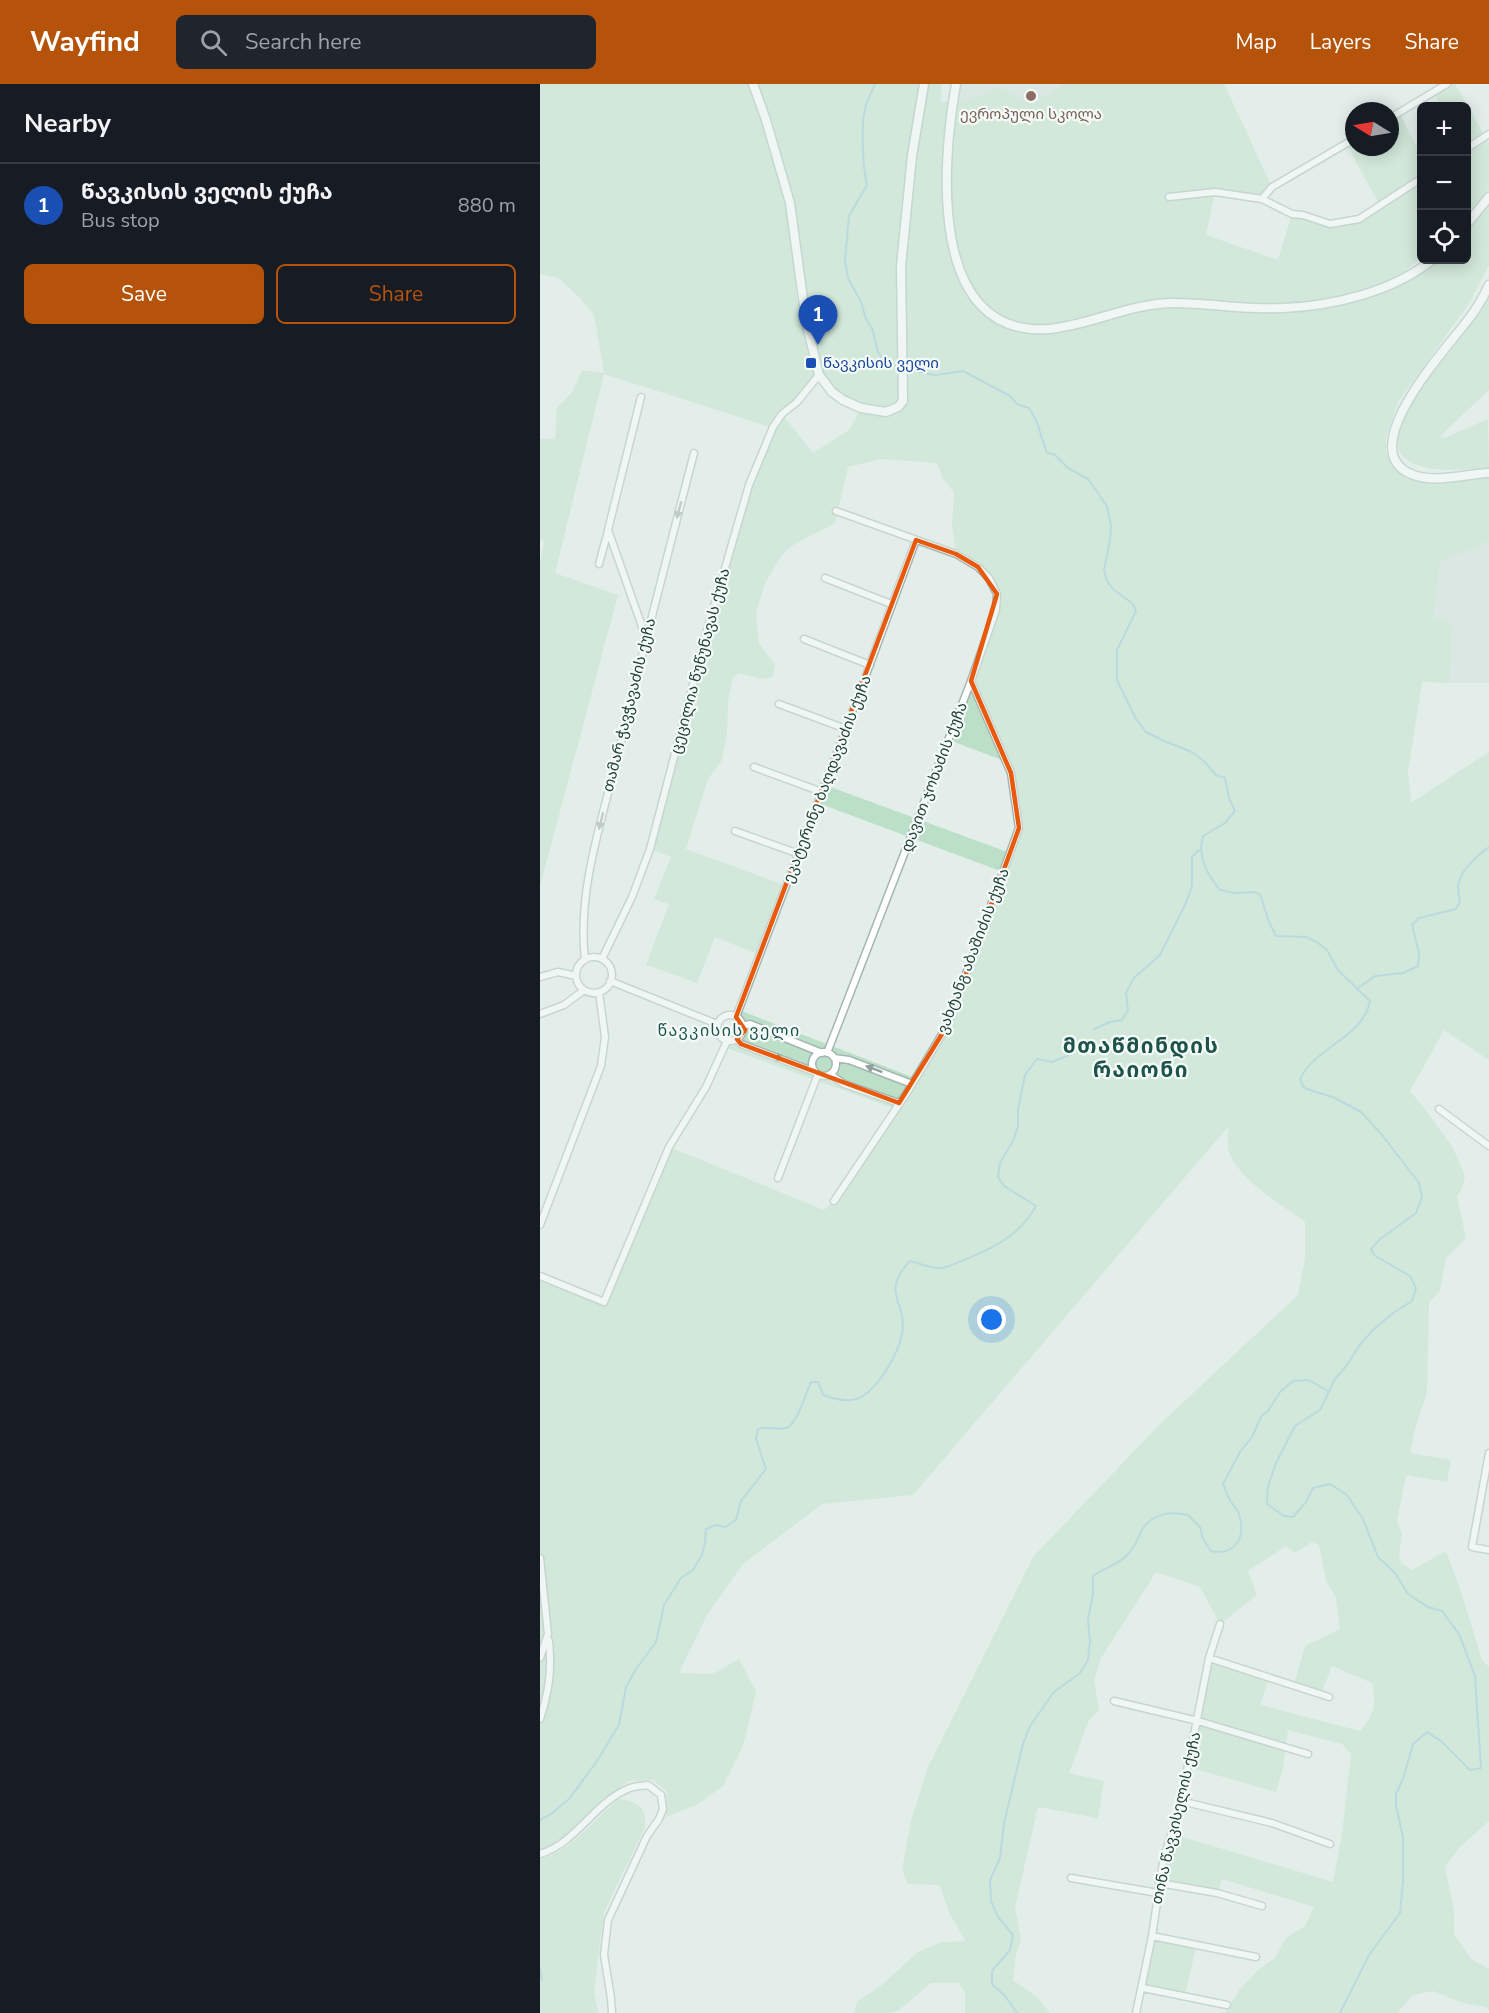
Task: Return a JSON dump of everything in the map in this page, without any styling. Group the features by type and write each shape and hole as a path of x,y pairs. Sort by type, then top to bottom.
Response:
{"main road":[{"path":"753,84 790,203 806,321 819,375 832,392 843,400 861,408 879,412 892,410 903,402 901,266 912,156 924,84"},
{"path":"957,84 946,162 949,215 954,250 968,291 977,303 997,320 1023,328 1049,329 1159,304 1281,308 1311,306 1377,289 1409,275 1426,264"},
{"path":"1471,220 1489,197"},
{"path":"1489,285 1469,318 1415,388 1394,430 1392,448 1394,456 1403,469 1418,476 1445,477 1489,473"}],"street":[{"path":"1399,112 1447,84"},
{"path":"1471,146 1489,134"},
{"path":"1262,199 1272,187 1345,144"},
{"path":"1169,197 1215,192 1262,199 1292,214 1303,215 1330,224 1359,219 1417,181"},
{"name":"ცეცილია წუწუნავას ქუჩა","path":"602,959 632,897 650,849 716,597 749,485 773,428 782,414 797,402 819,375"},
{"path":"599,564 641,397"},
{"name":"თამარ ჭავჭავაძის ქუჩა","path":"585,960 583,912 593,853 694,453"},
{"path":"836,511 916,540"},
{"path":"608,530 646,636"},
{"name":"ეკატერინე ბაღდავაძის ქუჩა","path":"736,1017 916,540"},
{"name":"დავით ჯოხაძის ქუჩა","path":"825,1053 971,681 996,610 997,594 989,578 978,567 956,554 916,540"},
{"path":"825,578 891,604"},
{"path":"804,639 870,664"},
{"name":"ვახტანგ აბაშიძის ქუჩა","path":"834,1201 912,1084 947,1026 1019,828 1011,773 971,681"},
{"path":"779,704 846,729"},
{"path":"754,767 822,792"},
{"path":"735,831 799,854"},
{"path":"591,958 602,959 610,969 610,981 604,990 591,993 584,990 576,976 580,964 591,958"},
{"path":"540,977 558,972 576,976"},
{"path":"610,981 717,1024"},
{"path":"540,1014 564,1005 584,990"},
{"path":"540,1225 543,1209 601,1066 605,1038 598,992"},
{"path":"724,1017 736,1017 742,1026 741,1034 737,1039 727,1041 719,1036 717,1024 724,1017"},
{"path":"742,1026 750,1024 834,1058 849,1060 912,1084"},
{"path":"737,1039 741,1044 824,1076 830,1074 835,1068 834,1058"},
{"path":"540,1276 604,1302 669,1147 706,1087 727,1041"},
{"path":"778,1178 816,1073 813,1061 815,1057 825,1053"},
{"path":"830,1074 844,1084 899,1103"},
{"path":"1439,1109 1489,1146"},
{"path":"1489,1453 1472,1547 1489,1550"},
{"path":"540,1558 551,1667 548,1695 540,1719"},
{"name":"თინა წავკისელის ქუჩა","path":"1137,2013 1152,1936 1159,1883 1170,1833 1181,1800 1209,1658 1220,1624"},
{"path":"540,1658 548,1634"},
{"path":"1209,1658 1329,1697"},
{"path":"1114,1701 1198,1721 1308,1754"},
{"path":"540,1854 575,1834 593,1814 631,1787 648,1785 661,1796 663,1809 659,1819 647,1836 608,1920 604,1955 612,2013"},
{"path":"1181,1800 1272,1823 1330,1844"},
{"path":"1071,1878 1158,1893"},
{"path":"1159,1883 1217,1893 1262,1906"},
{"path":"1152,1936 1256,1957"},
{"path":"1143,1988 1227,2005"}],"highlighted area":[{"path":"916,540 956,554 978,567 997,594 971,681 1011,773 1019,828 947,1026 899,1103 741,1044 737,1039 745,1030 736,1017"}],"shaded area":[{"name":"ევროპული სკოლა","path":"960,84 1062,84 1062,86 1031,104 998,87 978,98 957,102"},
{"path":"1489,541 1489,683 1449,683 1452,623 1433,618 1440,560"}],"green space":[{"path":"540,84 942,84 941,102 970,99 998,87 1031,104 1062,84 1224,84 1272,187 1262,199 1215,192 1206,235 1278,260 1292,214 1330,224 1359,219 1380,206 1353,156 1399,156 1399,112 1417,147 1417,261 1405,271 1381,283 1340,297 1309,304 1176,306 1286,312 1338,306 1395,283 1427,264 1471,264 1471,224 1489,202 1489,265 1468,305 1398,402 1386,437 1386,452 1392,464 1405,478 1424,482 1489,476 1489,541 1440,561 1433,618 1452,623 1449,683 1422,682 1408,771 1411,803 1489,752 1489,1060 1444,1030 1410,1091 1453,1148 1465,1176 1462,1189 1457,1196 1466,1238 1446,1258 1440,1291 1429,1303 1427,1392 1410,1453 1451,1460 1447,1482 1406,1475 1397,1521 1402,1533 1399,1556 1401,1563 1412,1570 1446,1551 1482,1660 1489,1667 1489,1821 1459,1848 1445,1867 1454,1910 1454,1934 1471,1959 1489,1969 1489,2010 1433,1991 1413,1995 1397,2013 1225,2013 1240,1989 1258,1970 1275,1958 1286,1938 1305,1926 1314,1907 1222,1879 1218,1892 1162,1882 1173,1834 1333,1882 1342,1834 1351,1754 1342,1744 1288,1730 1283,1768 1276,1792 1188,1767 1209,1658 1269,1678 1260,1705 1360,1731 1368,1720 1374,1703 1372,1683 1332,1666 1321,1694 1294,1685 1305,1646 1340,1629 1336,1598 1326,1580 1319,1545 1312,1542 1295,1553 1286,1546 1248,1571 1257,1595 1220,1624 1200,1587 1156,1572 1101,1658 1094,1680 1099,1710 1089,1720 1069,1773 1104,1781 1098,1818 1038,1807 1015,1907 1021,1939 1016,1955 1013,1980 1037,1997 1050,2013 965,2013 965,1993 959,1983 931,1983 898,2011 854,2013 857,2002 883,1984 918,1952 942,1942 966,1941 949,1913 940,1885 908,1884 902,1870 911,1821 928,1767 1033,1557 1159,1425 1298,1295 1305,1259 1305,1222 1253,1184 1236,1165 1229,1152 1228,1127 913,1495 822,1504 743,1564 707,1615 679,1673 713,1674 739,1659 756,1692 743,1746 723,1786 698,1804 666,1817 667,1792 653,1780 629,1781 602,1800 573,1831 546,1850 540,1851 540,1277 604,1302 669,1147 824,1210 834,1201 895,1109 724,1047 733,1041 739,1010 915,1078 947,1026 1003,872 818,803 825,785 1010,853 1019,828 1007,762 949,740 996,610 996,599 991,582 956,554 952,526 954,493 943,478 937,463 881,459 848,467 835,523 793,545 782,555 765,583 756,612 759,644 775,664 773,677 762,679 738,673 732,679 722,760 708,779 686,849 787,886 760,955 715,937 697,983 646,965 669,904 654,899 671,857 650,849 734,531 773,428 604,374 555,573 618,595 540,886 540,563 544,541 540,540 540,439 555,439 557,408 573,391 582,370 604,373 594,315 559,278 540,274","holes":["790,235 812,354 799,319","819,375 843,400 861,408 849,430 813,453 782,414"]},
{"path":"1447,84 1455,84 1465,102 1439,102 1434,92"},
{"path":"1471,112 1489,143 1489,189 1471,211"},
{"path":"1489,295 1489,390 1440,436 1444,438 1488,419 1489,468 1442,470 1419,466 1401,454 1398,442 1402,425 1426,383 1478,315"},
{"path":"619,1799 631,1801 642,1808 645,1827 604,1912 594,1990 598,2013 540,2013 540,1859 552,1855 572,1842"},
{"path":"1154,1939 1196,1947 1185,1995 1146,1987"}],"waterway":[{"path":"875,84 867,103 863,123 863,157 867,185 849,216 845,260 848,278 872,328 878,352 885,363 901,368"},
{"path":"906,370 936,375 963,371 1010,396 1017,404 1029,408 1036,420 1047,453 1054,454 1068,468 1088,479 1107,506 1111,526 1104,570 1107,581 1113,589 1133,604 1136,611 1117,650 1117,680 1136,719 1146,732 1192,752 1216,775 1225,778 1229,798 1235,811 1225,823 1203,836 1201,851 1207,871 1220,890 1260,894 1276,936 1306,937 1317,942 1327,950 1338,970 1370,1001 1366,1014 1349,1034 1307,1068 1300,1079 1304,1088 1335,1098 1361,1112 1419,1183 1422,1197 1416,1213 1380,1239 1371,1249 1374,1255 1410,1276 1416,1288 1412,1301 1373,1330 1335,1379 1320,1410 1295,1426 1276,1463 1268,1486 1267,1504 1284,1516 1293,1517 1306,1502 1313,1488 1330,1484 1347,1495 1363,1519 1378,1557 1395,1573 1408,1594 1428,1607 1442,1611 1459,1634 1475,1676 1481,1768 1470,1770 1441,1741 1427,1732 1413,1744 1396,1794 1396,1806 1403,1837 1400,1913 1369,1955 1340,2013"},
{"path":"1358,988 1375,976 1403,973 1418,966 1419,953 1412,925 1419,918 1456,909 1460,902 1459,881 1474,859 1489,847"},
{"path":"1094,1029 1122,1020 1128,1010 1126,993 1134,978 1160,955 1186,903 1192,886 1192,857 1199,850"},
{"path":"540,1820 569,1799 597,1761 619,1725 626,1687 656,1642 664,1605 681,1578 693,1570 702,1555 706,1529 716,1525 725,1527 736,1520 741,1501 766,1469 756,1439 758,1429 790,1426 811,1382 818,1382 823,1395 837,1399 853,1400 863,1396 876,1384 897,1351 903,1323 895,1290 901,1272 910,1261 942,1268 1003,1241 1022,1226 1029,1217 1036,1206 1004,1186 998,1177 1000,1163 1013,1141 1018,1126 1018,1109 1025,1075 1037,1059 1052,1062 1074,1053 1081,1043"},
{"path":"1017,2013 1005,1996 992,1984 992,1971 1010,1950 1013,1935 998,1917 991,1901 990,1880 1000,1858 1004,1823 1023,1744 1030,1726 1054,1692 1080,1673 1088,1660 1090,1642 1088,1620 1093,1594 1093,1576 1124,1558 1133,1548 1146,1524 1162,1515 1175,1513 1188,1515 1200,1527 1203,1539 1211,1551 1220,1552 1233,1548 1240,1537 1241,1522 1223,1484 1240,1452 1252,1437 1262,1415 1268,1411 1280,1392 1293,1381 1309,1380 1328,1391"},
{"path":"540,1968 542,1980"}],"place":[{"name":"ევროპული სკოლა","path":"1031,96"},
{"name":"წავკისის ველის ქუჩა","path":"818,345"},
{"name":"წავკისის ველი","path":"811,363"}],"district":[{"name":"წავკისის ველი","path":"729,1030"},
{"name":"მთაწმინდის რაიონი","path":"1141,1058"}]}
